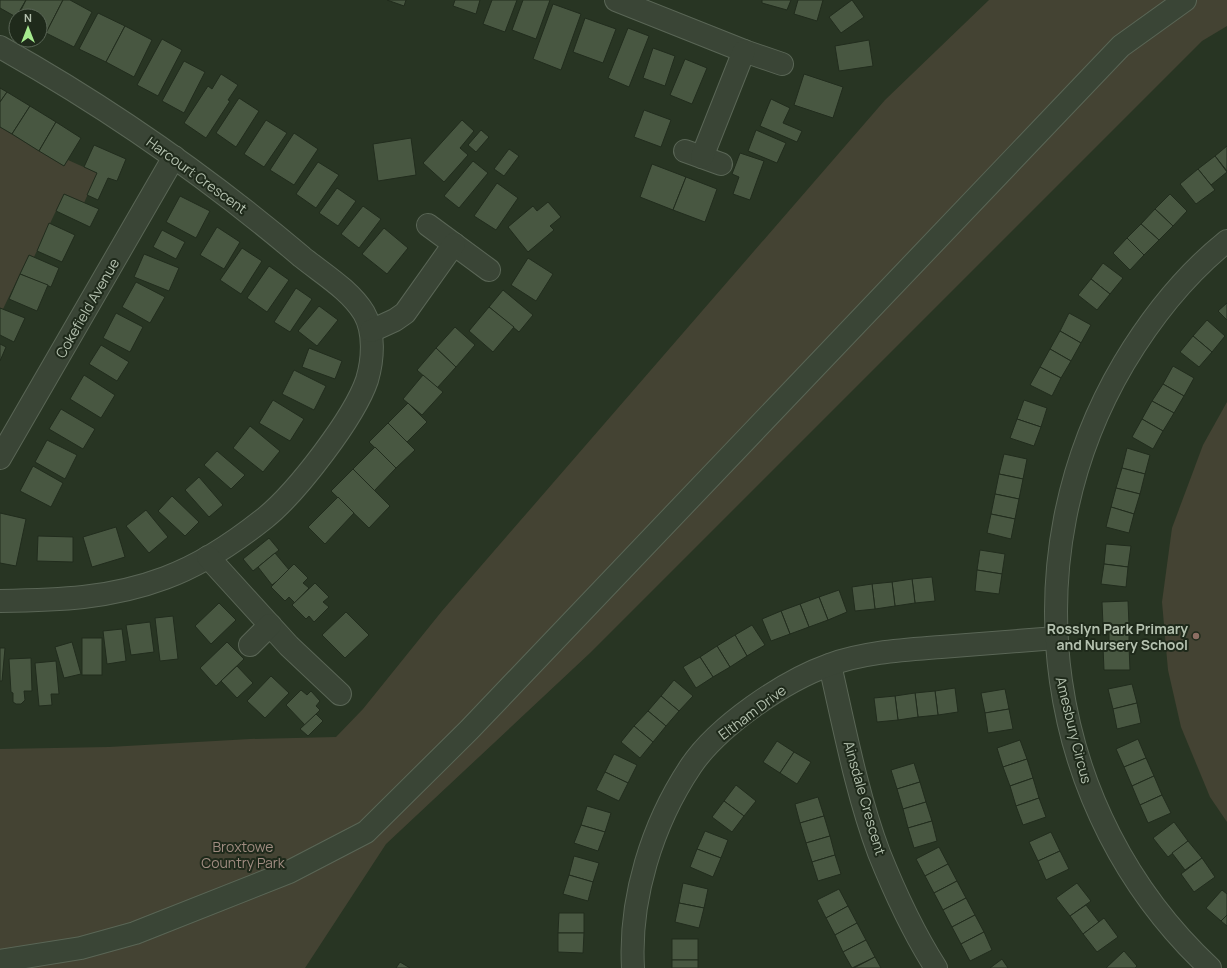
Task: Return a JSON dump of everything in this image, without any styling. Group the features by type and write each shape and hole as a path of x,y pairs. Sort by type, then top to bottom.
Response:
{"street":[{"path":"616,0 744,51 782,64"},
{"path":"0,961 81,948 135,933 289,872 366,832 469,730 1121,46 1185,0"},
{"name":"Harcourt Crescent","path":"0,47 111,114 174,157 259,220 344,290 364,313 370,331 372,357 367,380 357,403 330,442 298,484 267,516 232,543 166,578 123,591 66,600 0,601"},
{"path":"702,157 744,51"},
{"name":"Cokefield Avenue","path":"0,458 174,157"},
{"path":"428,224 489,270"},
{"name":"Amesbury Circus","path":"1210,968 1170,927 1147,898 1122,858 1100,817 1083,774 1060,684 1056,638 1055,594 1060,543 1066,507 1078,465 1093,423 1112,384 1134,346 1160,310 1189,277 1227,241"},
{"path":"370,331 388,324 405,313 454,244"},
{"path":"208,557 289,646 340,694"},
{"path":"250,645 270,625"},
{"name":"Eltham Drive","path":"633,968 632,944 635,913 646,862 670,803 691,766 710,743 775,692 806,674 830,665 867,655 900,650 1056,638"},
{"name":"Ainsdale Crescent","path":"830,665 866,812 879,852 900,903 936,968"}],"green space":[{"name":"Broxtowe Country Park","path":"989,0 1227,0 1227,26 1202,41 590,653 386,844 305,968 0,968 0,749 109,747 250,739 336,737 363,709 442,611 885,100"},
{"path":"0,127 64,166 68,160 97,173 84,203 64,194 34,257 29,255 3,309 0,308"},
{"name":"Rosslyn Park Primary and Nursery School","path":"1227,402 1227,822 1210,797 1181,727 1168,670 1162,602 1172,528 1203,445"}],"building":[{"path":"0,0 26,0 21,8 8,8 8,12 0,8"},
{"path":"26,0 63,0 48,29 48,8 22,8"},
{"path":"63,0 70,0 92,12 74,47 48,34 48,29"},
{"path":"387,0 406,0 404,6"},
{"path":"455,0 480,0 476,14 453,6"},
{"path":"492,0 517,0 505,32 483,24"},
{"path":"523,0 550,0 536,39 512,30"},
{"path":"762,0 791,0 787,10 762,3"},
{"path":"798,0 823,0 817,21 794,14"},
{"path":"852,0 864,17 841,33 829,17"},
{"path":"553,4 581,14 561,70 533,59"},
{"path":"98,13 125,26 106,62 79,49"},
{"path":"585,18 616,29 603,63 573,52"},
{"path":"125,26 152,40 134,77 106,62"},
{"path":"628,28 649,36 629,87 608,78"},
{"path":"162,39 182,50 158,96 137,85"},
{"path":"869,40 873,66 839,71 835,46"},
{"path":"653,48 675,56 665,86 643,78"},
{"path":"685,59 707,68 692,104 670,95"},
{"path":"184,61 205,72 184,113 162,101"},
{"path":"221,74 238,85 228,100 230,101 206,138 184,123 208,86 212,89"},
{"path":"804,74 843,87 833,118 794,105"},
{"path":"0,88 7,92 0,102"},
{"path":"7,92 30,106 12,134 0,127 0,102"},
{"path":"239,98 259,111 236,147 216,133"},
{"path":"771,99 790,108 783,123 802,131 797,142 760,126"},
{"path":"30,106 56,122 39,151 12,134"},
{"path":"644,110 671,120 661,147 634,137"},
{"path":"266,120 287,133 264,167 244,154"},
{"path":"462,120 474,131 460,148 468,155 444,182 423,163"},
{"path":"56,122 81,138 64,166 39,151"},
{"path":"481,130 489,137 476,152 468,145"},
{"path":"756,130 786,143 777,163 748,151"},
{"path":"294,133 318,149 294,185 270,170"},
{"path":"411,138 416,175 378,181 373,144"},
{"path":"94,145 126,159 117,181 108,178 98,200 87,195 97,173 84,167"},
{"path":"1227,146 1227,171 1215,156"},
{"path":"509,149 519,156 504,176 494,169"},
{"path":"740,153 764,161 750,200 733,194 739,177 732,174"},
{"path":"1215,156 1227,172 1211,185 1198,169"},
{"path":"473,161 488,173 459,208 444,196"},
{"path":"318,162 339,175 316,208 296,194"},
{"path":"652,164 686,177 673,210 640,197"},
{"path":"1198,169 1215,190 1196,204 1180,184"},
{"path":"686,177 717,189 705,222 673,210"},
{"path":"497,183 518,198 496,230 474,216"},
{"path":"337,188 356,201 338,226 319,213"},
{"path":"64,194 99,209 90,227 56,211"},
{"path":"1170,194 1187,211 1173,226 1155,209"},
{"path":"180,196 210,211 196,238 166,222"},
{"path":"548,202 561,217 550,226 554,230 528,252 508,227 533,206 537,211"},
{"path":"363,206 381,219 359,248 341,234"},
{"path":"1155,209 1173,226 1159,240 1141,224"},
{"path":"49,223 75,235 62,262 37,251"},
{"path":"1141,224 1159,240 1144,255 1127,238"},
{"path":"217,227 240,242 224,269 200,255"},
{"path":"384,228 408,248 387,274 362,254"},
{"path":"162,230 185,242 176,259 153,247"},
{"path":"1127,238 1144,255 1130,270 1113,253"},
{"path":"242,248 262,261 241,294 220,280"},
{"path":"144,254 179,268 169,291 134,277"},
{"path":"29,255 59,268 51,287 20,274"},
{"path":"528,258 553,274 536,301 511,285"},
{"path":"1103,263 1123,278 1110,294 1091,279"},
{"path":"269,266 289,280 267,312 247,298"},
{"path":"20,274 48,285 37,311 9,299"},
{"path":"1091,279 1110,294 1097,310 1078,295"},
{"path":"136,282 165,297 150,323 122,307"},
{"path":"296,288 312,299 290,332 274,322"},
{"path":"503,290 533,315 519,332 489,307"},
{"path":"1227,303 1227,320 1218,311"},
{"path":"319,306 338,320 317,346 298,331"},
{"path":"489,307 514,327 493,352 469,331"},
{"path":"0,308 25,318 14,342 0,335"},
{"path":"116,313 143,327 130,352 103,338"},
{"path":"1069,313 1091,325 1081,343 1060,331"},
{"path":"1207,320 1225,336 1212,352 1193,336"},
{"path":"455,327 475,345 456,367 436,348"},
{"path":"1060,331 1081,343 1071,361 1050,349"},
{"path":"1193,336 1212,352 1199,367 1180,352"},
{"path":"0,344 6,347 0,361"},
{"path":"101,345 129,362 117,381 89,364"},
{"path":"309,348 342,361 335,379 302,367"},
{"path":"436,348 456,367 437,388 417,370"},
{"path":"1050,349 1071,361 1061,378 1040,367"},
{"path":"1173,366 1194,378 1184,396 1163,384"},
{"path":"1040,367 1061,378 1052,396 1030,385"},
{"path":"294,370 326,386 314,410 282,394"},
{"path":"84,375 115,395 101,418 70,399"},
{"path":"423,375 443,392 422,415 403,399"},
{"path":"1163,384 1184,396 1174,413 1152,401"},
{"path":"273,400 304,419 290,441 259,423"},
{"path":"1024,400 1047,408 1041,427 1017,419"},
{"path":"1152,401 1174,413 1163,431 1142,419"},
{"path":"408,403 427,422 407,442 388,423"},
{"path":"61,409 95,429 83,449 49,429"},
{"path":"1017,419 1041,427 1034,446 1010,438"},
{"path":"1142,419 1163,431 1153,449 1132,437"},
{"path":"388,423 415,450 396,468 369,442"},
{"path":"250,426 280,451 263,472 233,448"},
{"path":"47,440 77,455 65,479 35,462"},
{"path":"375,447 396,468 374,491 353,469"},
{"path":"1127,448 1150,455 1145,474 1122,468"},
{"path":"217,451 245,475 231,489 204,465"},
{"path":"1004,454 1027,459 1023,479 999,474"},
{"path":"33,466 63,483 51,507 20,491"},
{"path":"1122,468 1145,474 1140,494 1116,488"},
{"path":"353,469 390,506 369,528 331,491"},
{"path":"999,474 1023,479 1019,499 995,494"},
{"path":"199,477 223,505 209,517 185,490"},
{"path":"1116,488 1140,494 1134,514 1111,507"},
{"path":"995,494 1019,499 1015,519 991,514"},
{"path":"172,496 199,522 185,536 158,511"},
{"path":"338,497 354,513 325,544 308,527"},
{"path":"1111,507 1134,514 1129,533 1106,527"},
{"path":"146,510 168,537 149,553 126,526"},
{"path":"0,513 26,519 16,566 0,563"},
{"path":"991,514 1015,519 1011,539 987,533"},
{"path":"116,527 125,557 92,567 83,537"},
{"path":"38,536 73,537 73,562 37,561"},
{"path":"269,538 279,550 253,571 243,559"},
{"path":"1106,544 1131,546 1128,567 1104,564"},
{"path":"980,550 1005,554 1002,574 977,570"},
{"path":"275,553 290,571 272,585 258,567"},
{"path":"294,564 308,578 303,583 309,588 295,603 289,597 285,601 271,587"},
{"path":"1104,564 1128,567 1126,587 1101,584"},
{"path":"977,570 1002,574 999,594 975,591"},
{"path":"932,577 935,601 915,603 912,579"},
{"path":"912,579 915,603 895,606 892,582"},
{"path":"892,582 895,606 875,609 872,584"},
{"path":"315,583 329,597 323,602 329,607 314,622 309,616 306,619 292,605"},
{"path":"872,584 875,609 855,611 852,587"},
{"path":"839,590 847,612 828,620 819,597"},
{"path":"819,597 828,620 809,627 800,604"},
{"path":"1128,601 1129,625 1103,625 1102,602"},
{"path":"219,603 236,620 211,644 195,626"},
{"path":"800,604 809,627 790,634 781,611"},
{"path":"781,611 790,634 771,641 762,619"},
{"path":"346,612 369,635 345,658 322,635"},
{"path":"173,616 178,659 160,661 155,618"},
{"path":"150,622 154,652 131,655 126,625"},
{"path":"752,625 765,645 747,656 735,635"},
{"path":"1109,625 1129,625 1129,646 1109,646"},
{"path":"122,629 126,661 107,664 103,631"},
{"path":"735,635 747,656 730,667 717,646"},
{"path":"82,638 102,638 102,675 82,675"},
{"path":"72,642 81,674 64,678 55,647"},
{"path":"227,642 244,659 216,686 200,668"},
{"path":"717,646 730,667 713,677 700,657"},
{"path":"1129,646 1130,670 1104,670 1103,647"},
{"path":"0,648 5,648 2,681 0,681"},
{"path":"700,657 713,677 696,688 683,667"},
{"path":"31,658 32,691 24,691 25,700 21,704 16,704 13,702 13,693 11,692 9,659"},
{"path":"56,661 59,694 51,694 52,705 39,706 35,663"},
{"path":"237,666 253,683 237,698 221,681"},
{"path":"271,676 289,693 265,718 247,701"},
{"path":"674,680 693,696 679,711 661,696"},
{"path":"1132,684 1137,703 1113,709 1108,689"},
{"path":"955,688 958,712 938,715 935,691"},
{"path":"1005,689 1009,709 985,713 981,693"},
{"path":"301,690 307,695 311,691 320,701 316,706 320,710 305,725 286,705"},
{"path":"935,691 938,715 918,717 915,693"},
{"path":"915,693 918,717 898,720 895,696"},
{"path":"661,696 679,711 666,726 648,711"},
{"path":"895,696 898,720 877,722 874,698"},
{"path":"1137,703 1141,723 1117,729 1113,709"},
{"path":"1009,709 1013,729 988,733 985,713"},
{"path":"648,711 666,726 653,742 634,726"},
{"path":"316,714 323,721 308,736 300,729"},
{"path":"634,726 653,742 640,758 621,742"},
{"path":"1138,739 1146,758 1124,767 1116,749"},
{"path":"1020,740 1027,759 1003,767 997,748"},
{"path":"777,741 794,752 780,773 763,762"},
{"path":"794,752 811,762 797,784 780,773"},
{"path":"614,754 637,765 628,783 605,772"},
{"path":"1146,758 1154,776 1132,786 1124,767"},
{"path":"1027,759 1033,778 1010,786 1003,767"},
{"path":"914,763 920,782 897,789 891,770"},
{"path":"605,772 628,783 619,801 596,790"},
{"path":"1154,776 1162,795 1140,805 1132,786"},
{"path":"1033,778 1039,798 1016,806 1010,786"},
{"path":"920,782 926,802 903,809 897,789"},
{"path":"736,785 756,801 744,816 724,801"},
{"path":"1162,795 1171,813 1148,823 1140,805"},
{"path":"818,797 824,816 800,823 795,804"},
{"path":"1039,798 1046,817 1023,825 1016,806"},
{"path":"724,801 744,816 732,832 712,817"},
{"path":"926,802 932,821 908,828 903,809"},
{"path":"587,806 611,813 605,832 581,825"},
{"path":"824,816 830,836 806,843 800,823"},
{"path":"932,821 937,841 914,848 908,828"},
{"path":"1174,822 1188,841 1168,857 1153,838"},
{"path":"581,825 605,832 598,851 574,843"},
{"path":"705,831 728,840 721,858 697,849"},
{"path":"1051,832 1060,851 1038,861 1029,842"},
{"path":"830,836 835,855 812,862 806,843"},
{"path":"1188,841 1202,858 1185,870 1172,853"},
{"path":"939,847 948,864 925,876 916,859"},
{"path":"697,849 721,858 713,877 690,867"},
{"path":"1060,851 1069,869 1046,880 1038,861"},
{"path":"835,855 841,874 818,881 812,862"},
{"path":"574,856 599,863 593,882 569,875"},
{"path":"1202,858 1215,877 1194,892 1181,874"},
{"path":"948,864 957,881 934,893 925,876"},
{"path":"569,875 593,882 588,901 563,894"},
{"path":"957,881 966,898 943,910 934,893"},
{"path":"683,883 708,889 704,908 679,903"},
{"path":"1077,883 1091,901 1070,916 1056,898"},
{"path":"839,889 848,906 826,918 817,900"},
{"path":"1222,890 1227,894 1227,915 1221,921 1206,908"},
{"path":"966,898 975,915 952,927 943,910"},
{"path":"679,903 704,908 699,928 675,922"},
{"path":"1086,905 1099,922 1083,934 1070,916"},
{"path":"848,906 857,923 835,935 826,918"},
{"path":"559,913 584,913 584,933 558,933"},
{"path":"975,915 984,932 961,944 952,927"},
{"path":"1227,915 1227,926 1221,921"},
{"path":"1104,918 1118,937 1097,952 1083,934"},
{"path":"857,923 866,940 843,952 835,935"},
{"path":"984,932 992,950 970,961 961,944"},
{"path":"558,933 584,933 583,953 558,952"},
{"path":"672,939 698,939 698,960 672,960"},
{"path":"866,940 875,957 852,968 843,952"},
{"path":"1124,951 1137,966 1135,968 1106,968"},
{"path":"875,957 881,968 854,968"},
{"path":"1002,959 1008,968 990,968"},
{"path":"672,960 698,960 698,968 672,968"},
{"path":"400,962 410,968 396,968"}],"place":[{"name":"Rosslyn Park Primary and Nursery School","path":"1196,636"}]}
